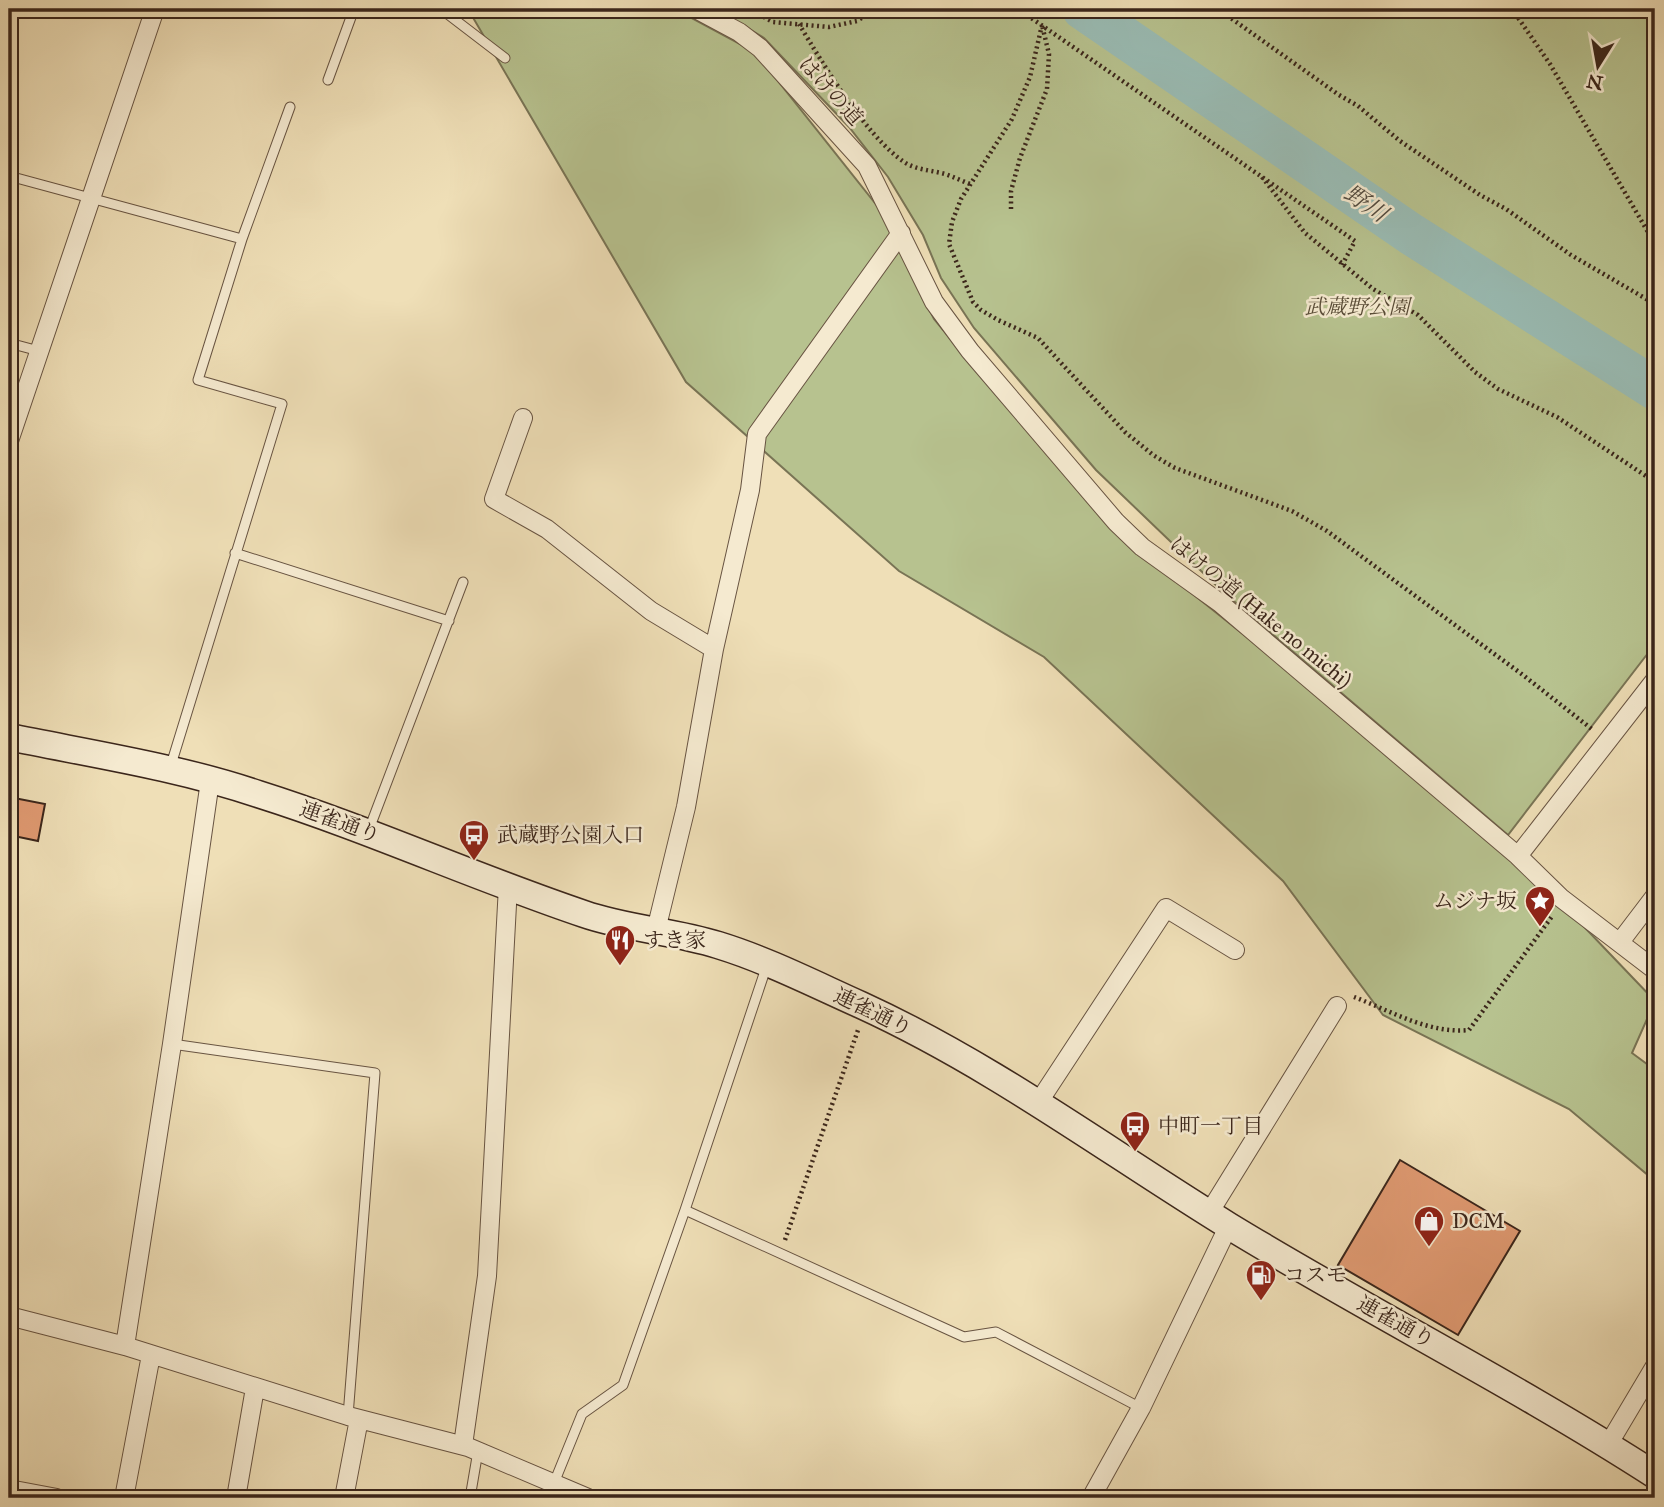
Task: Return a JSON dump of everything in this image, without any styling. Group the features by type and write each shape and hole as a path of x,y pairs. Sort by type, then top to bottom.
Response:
{"main road":[{"name":"連雀通り","path":"9,737 169,770 255,792 589,916 718,945 768,964 866,1008 965,1058 1219,1219 1608,1444 1655,1475"}],"street":[{"path":"9,441 155,9"},
{"name":"はけの道","path":"696,9 739,32 760,48 840,135 867,166 901,233"},
{"path":"656,930 686,807 714,649 750,490 757,434 901,233"},
{"name":"はけの道 (Hake no michi)","path":"901,233 934,302 963,341 1116,522 1142,547 1220,603 1518,856 1561,898 1655,970"},
{"path":"523,418 494,499 547,529 651,611 714,649"},
{"path":"1518,856 1655,680"},
{"path":"125,1346 210,781"},
{"path":"470,1448 487,1276 508,886"},
{"path":"1620,942 1655,896"},
{"path":"1038,1103 1166,908 1235,950"},
{"path":"1091,1498 1141,1408 1219,1219 1337,1006"},
{"path":"9,1316 125,1346 353,1418 470,1448 588,1498"},
{"path":"124,1498 151,1355"},
{"path":"1608,1444 1655,1366"},
{"path":"236,1498 255,1388"},
{"path":"344,1498 353,1418"},
{"path":"9,1489 57,1498"}],"lane":[{"path":"328,80 354,9"},
{"path":"441,9 505,58"},
{"path":"169,770 282,404 198,380 243,239 290,107"},
{"path":"9,176 243,239"},
{"path":"9,343 39,351"},
{"path":"235,553 449,621"},
{"path":"368,832 463,582"},
{"path":"554,1483 582,1414 623,1385 768,964"},
{"path":"172,1044 375,1073 353,1418"},
{"path":"685,1210 964,1337 996,1332 1141,1408"},
{"path":"470,1448 470,1498"}],"path":[{"path":"749,9 774,22 830,27 857,21 876,9"},
{"path":"1018,9 1355,241 1342,265"},
{"path":"1218,9 1339,96 1358,106 1400,141 1480,195 1506,209 1571,255 1655,304"},
{"path":"1512,9 1550,64 1655,244"},
{"path":"799,24 828,73 870,128 895,154 912,166 946,174 970,184"},
{"path":"1042,24 1030,77 1012,119 970,184 954,215 949,244 973,302 998,320 1038,338 1125,432 1153,454 1175,468 1292,511 1327,531 1544,691 1595,732 1605,746"},
{"path":"1011,209 1011,191 1020,158 1047,89 1049,54 1042,24"},
{"path":"1262,177 1305,233 1373,289 1418,315 1475,372 1498,389 1557,417 1655,482"},
{"path":"1337,1006 1354,997 1429,1027 1452,1032 1469,1030 1548,925 1561,898"},
{"path":"780,1254 866,1008"}],"green space":[{"path":"468,9 675,9 755,52 882,212 934,319 990,387 1129,543 1337,709 1568,910 1655,1001 1632,1053 1655,1070 1655,1181 1569,1109 1383,1015 1283,881 1044,657 899,571 686,382"},
{"name":"武蔵野公園","path":"716,9 1655,9 1655,644 1508,835 1222,591 1096,470 974,328 941,278 923,235 888,177 849,127 764,38"}],"building":[{"path":"9,797 45,804 38,841 9,835"},
{"name":"DCM","path":"1400,1160 1520,1231 1458,1335 1338,1265"}],"waterway":[{"name":"野川","path":"1083,9 1411,234 1655,389"}],"place":[{"name":"武蔵野公園入口","path":"474,862"},
{"name":"ムジナ坂","path":"1540,928"},
{"name":"すき家","path":"620,967"},
{"name":"中町一丁目","path":"1135,1153"},
{"name":"DCM","path":"1429,1248"},
{"name":"コスモ","path":"1261,1302"}]}
